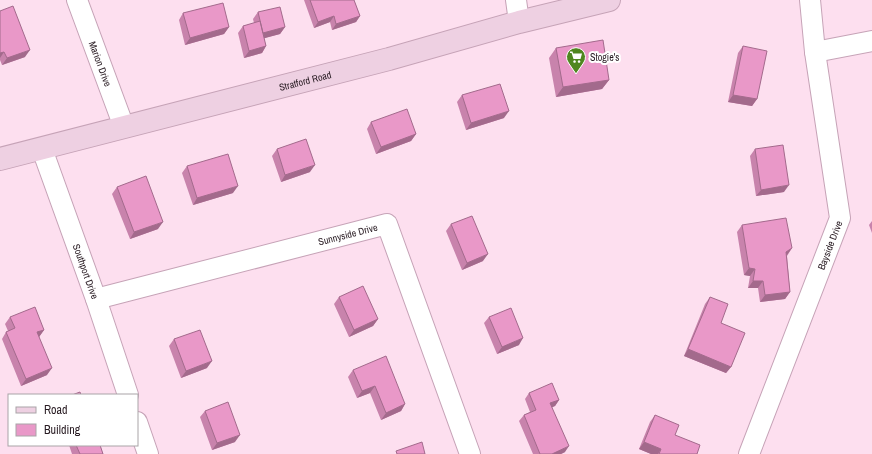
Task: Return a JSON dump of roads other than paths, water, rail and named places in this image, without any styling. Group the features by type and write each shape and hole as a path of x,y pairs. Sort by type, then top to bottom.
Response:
{"main road":[{"name":"Stratford Road","path":"0,159 389,59 519,22 609,0"}],"street":[{"name":"Marion Drive","path":"77,0 124,127"},
{"path":"516,0 519,22"},
{"name":"Bayside Drive","path":"749,454 840,218 815,52 810,0"},
{"path":"815,52 872,41"},
{"name":"Southport Drive","path":"42,149 96,299 128,394"},
{"name":"Sunnyside Drive","path":"96,299 387,224 470,454"},
{"path":"138,425 148,454"}],"place":[{"name":"Stogie's","path":"576,74"}]}
